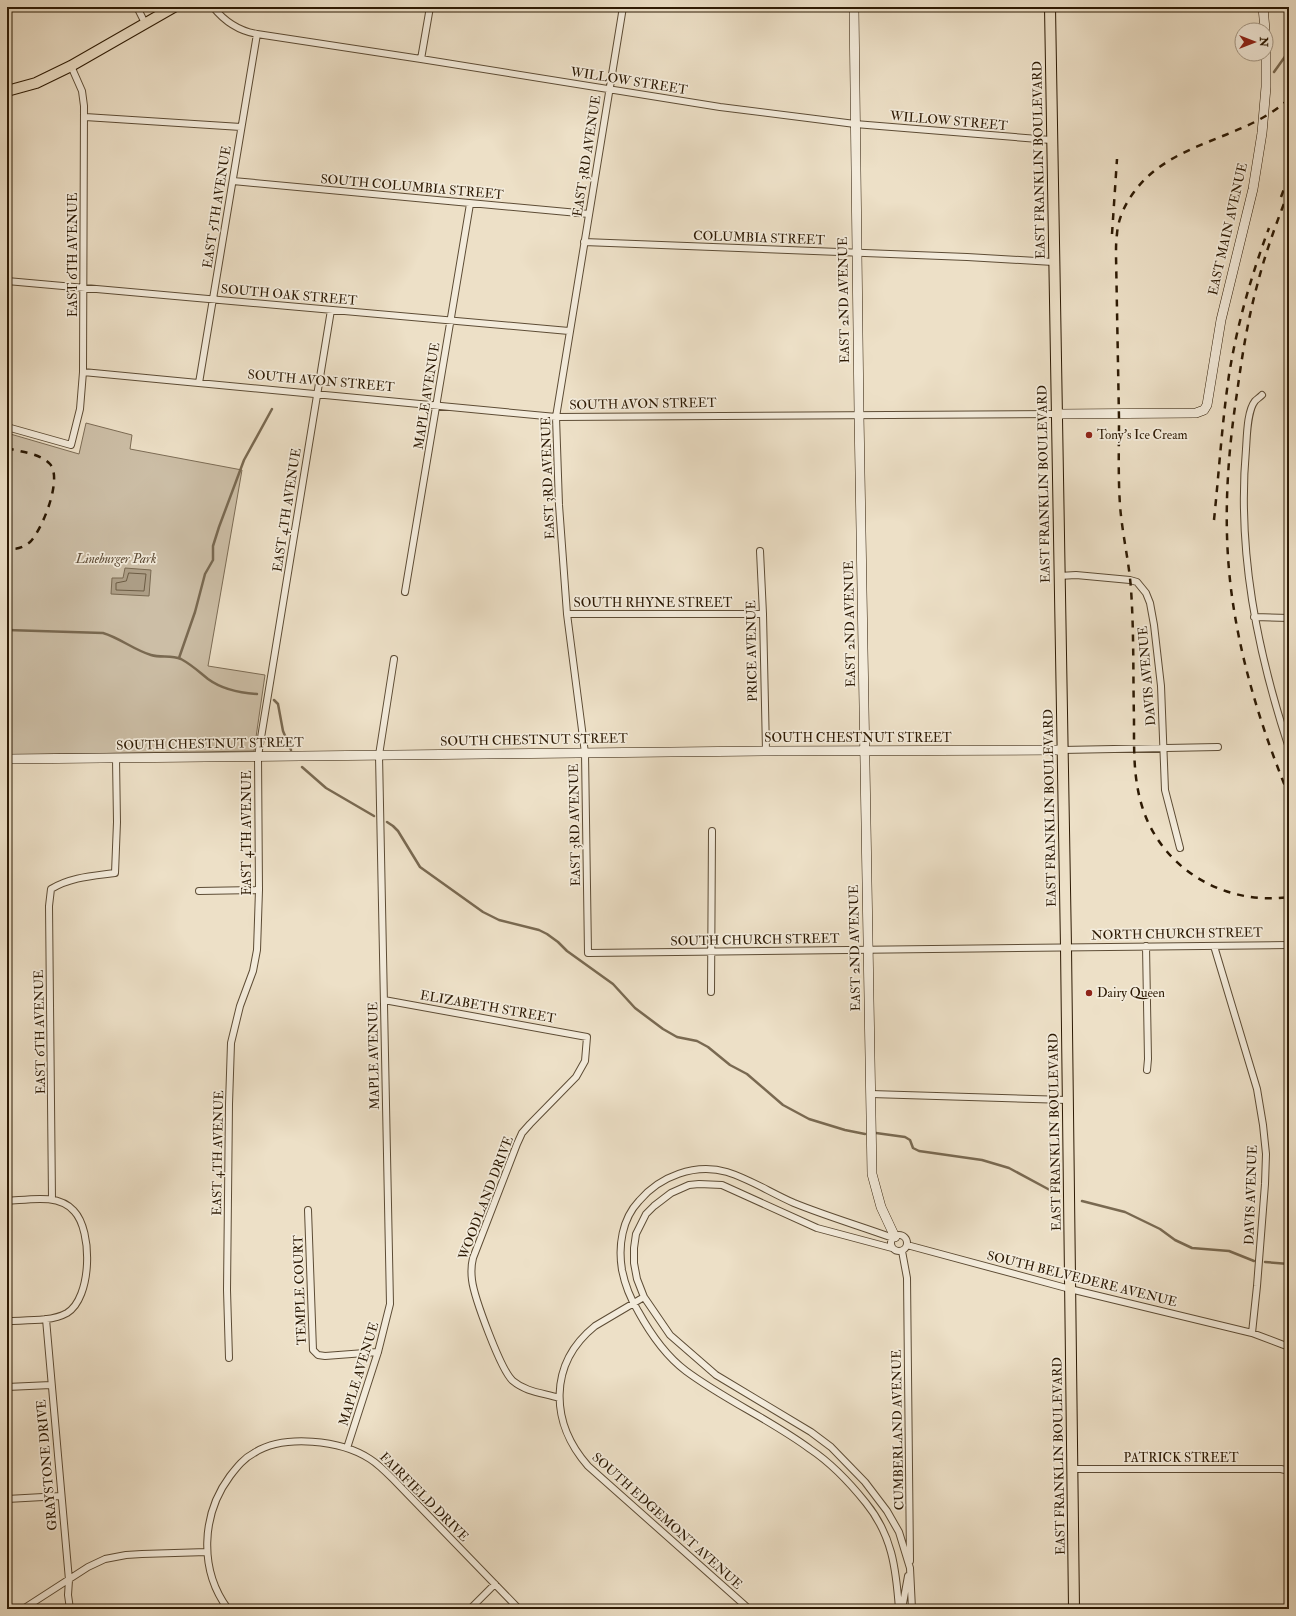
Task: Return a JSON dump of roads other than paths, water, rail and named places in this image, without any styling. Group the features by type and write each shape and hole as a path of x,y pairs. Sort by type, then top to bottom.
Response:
{"main road":[{"path":"7,91 36,83 71,66 174,7"},
{"name":"EAST FRANKLIN BOULEVARD","path":"1050,7 1051,140 1066,947 1074,1609"}],"street":[{"path":"136,7 145,23"},
{"name":"WILLOW STREET","path":"213,7 226,21 242,30 257,34 609,90 720,107 855,124 1051,140"},
{"path":"421,59 430,7"},
{"name":"EAST 3RD AVENUE","path":"588,953 585,753 567,614 558,505 556,417 623,7"},
{"name":"EAST 2ND AVENUE","path":"854,7 859,414 872,1174 881,1207 894,1237"},
{"path":"1264,7 1265,22"},
{"name":"EAST 5TH AVENUE","path":"199,383 257,34"},
{"name":"EAST MAIN AVENUE","path":"1204,410 1208,402 1221,320 1252,190 1262,133 1266,87 1266,62"},
{"name":"EAST 6TH AVENUE","path":"7,427 71,445 80,409 83,372 85,117 82,90 71,66"},
{"path":"85,117 241,127"},
{"name":"SOUTH COLUMBIA STREET","path":"233,181 589,214"},
{"name":"MAPLE AVENUE","path":"405,592 470,204"},
{"name":"COLUMBIA STREET","path":"584,242 967,257 1054,262"},
{"name":"SOUTH OAK STREET","path":"7,281 450,322 569,331"},
{"name":"EAST 4TH AVENUE","path":"229,1358 227,1282 231,1043 240,1006 255,960 258,933 258,756 331,310"},
{"name":"SOUTH AVON STREET","path":"83,372 556,417 1196,413 1204,410"},
{"path":"1262,395 1255,401 1250,413 1245,465 1245,530 1249,581 1254,617 1268,680 1289,748"},
{"name":"PRICE AVENUE","path":"760,551 766,751"},
{"name":"DAVIS AVENUE","path":"1059,576 1076,575 1130,580 1136,582 1146,593 1150,603 1155,633 1161,686 1165,790 1180,848"},
{"name":"SOUTH RHYNE STREET","path":"567,614 763,614"},
{"path":"1254,617 1289,618"},
{"name":"MAPLE AVENUE","path":"347,1448 378,1352 390,1304 379,755 394,659"},
{"path":"1062,750 1218,747"},
{"name":"SOUTH CHESTNUT STREET","path":"7,759 766,751 1062,750"},
{"name":"EAST 6TH AVENUE","path":"52,1199 49,906 51,889 60,884 78,878 115,874 117,822 116,759"},
{"path":"711,992 712,831"},
{"path":"199,892 259,890"},
{"name":"NORTH CHURCH STREET","path":"1066,947 1289,945"},
{"path":"1146,946 1147,1070"},
{"name":"DAVIS AVENUE","path":"1214,946 1257,1089 1264,1125 1266,1154 1265,1184 1252,1333"},
{"name":"SOUTH CHURCH STREET","path":"588,953 1066,947"},
{"name":"ELIZABETH STREET","path":"384,1000 588,1037"},
{"name":"WOODLAND DRIVE","path":"559,1398 522,1387 509,1377 498,1355 475,1294 471,1270 473,1258 522,1133 576,1077 585,1061 588,1037"},
{"path":"871,1094 1067,1100"},
{"path":"899,1609 896,1574 889,1542 878,1520 864,1500 838,1473 811,1449 717,1391 681,1366 652,1335 634,1304 626,1286 620,1262 621,1243 626,1222 634,1206 647,1193 663,1181 682,1173 705,1170 727,1172 794,1203 894,1237 903,1237 906,1240 906,1245 902,1251 817,1228 722,1185 709,1183 689,1185 671,1193 646,1214 636,1234 634,1264 637,1279 644,1297 670,1336 706,1368 811,1432 848,1463 880,1501 899,1532 910,1568 912,1609"},
{"path":"7,1201 52,1199 74,1210 80,1221 86,1245 87,1269 82,1293 76,1304 67,1313 46,1319 7,1321"},
{"name":"TEMPLE COURT","path":"308,1210 313,1350 318,1355 325,1356 378,1352"},
{"path":"892,1248 891,1242 894,1237"},
{"name":"SOUTH BELVEDERE AVENUE","path":"906,1245 1070,1289 1252,1333 1289,1347"},
{"name":"CUMBERLAND AVENUE","path":"902,1251 907,1278 910,1568 902,1609"},
{"name":"SOUTH EDGEMONT AVENUE","path":"644,1297 595,1326 580,1341 567,1362 561,1381 559,1398 564,1427 576,1451 588,1466 748,1609"},
{"name":"GRAYSTONE DRIVE","path":"46,1319 69,1580 68,1595 70,1609"},
{"path":"7,1387 51,1385"},
{"name":"FAIRFIELD DRIVE","path":"228,1609 211,1577 207,1552 209,1523 216,1500 236,1468 254,1452 271,1446 302,1441 314,1441 347,1448 370,1459 393,1479 519,1609"},
{"name":"PATRICK STREET","path":"1072,1469 1281,1469 1289,1471"},
{"path":"7,1499 61,1496"},
{"path":"23,1609 88,1567 113,1557 142,1554 207,1552"},
{"path":"470,1609 495,1584"}],"water":[{"path":"125,568 151,570 149,596 111,594 112,578 123,578"}],"waterway":[{"path":"1274,72 1289,51"},
{"path":"179,658 195,612 205,574 213,560 213,546 219,527 244,460 272,409"},
{"path":"7,630 103,633 151,655 181,659 220,686 238,692 257,694"},
{"path":"274,700 278,704 283,731 291,750"},
{"path":"302,767 326,788 374,816"},
{"path":"387,822 398,831 420,867 483,912 499,920 539,930 547,934 567,951 613,984 635,1008 663,1029 677,1037 697,1041 708,1047 730,1065 747,1074 783,1105 809,1119 845,1130 865,1134"},
{"path":"876,1133 905,1137 910,1140 913,1148 919,1151 982,1160 1009,1168 1054,1191"},
{"path":"1082,1201 1125,1212 1160,1229 1175,1240 1192,1248 1229,1251 1254,1261"},
{"path":"1265,1262 1289,1264"}],"railway":[{"path":"1289,99 1271,113 1251,124 1168,161 1150,175 1134,192 1122,212 1116,242 1119,494 1131,589 1134,759 1139,797 1148,822 1159,841 1172,858 1188,872 1206,883 1225,891 1246,896 1267,898 1289,897"},
{"path":"1112,234 1117,159"},
{"path":"1281,197 1289,176"},
{"path":"1289,191 1265,259 1248,323 1234,417 1227,491 1227,540 1231,589 1240,642 1253,695 1289,796"},
{"path":"1214,520 1224,411 1232,356 1245,301 1269,228"},
{"path":"7,448 30,453 46,460 50,464 53,471 54,481 53,492 45,516 35,536 25,546 16,549 7,548"}],"place":[{"name":"Tony's Ice Cream","path":"1089,435"},
{"name":"Dairy Queen","path":"1089,993"}],"park label":[{"name":"Lineburger Park","path":"116,559"}]}
